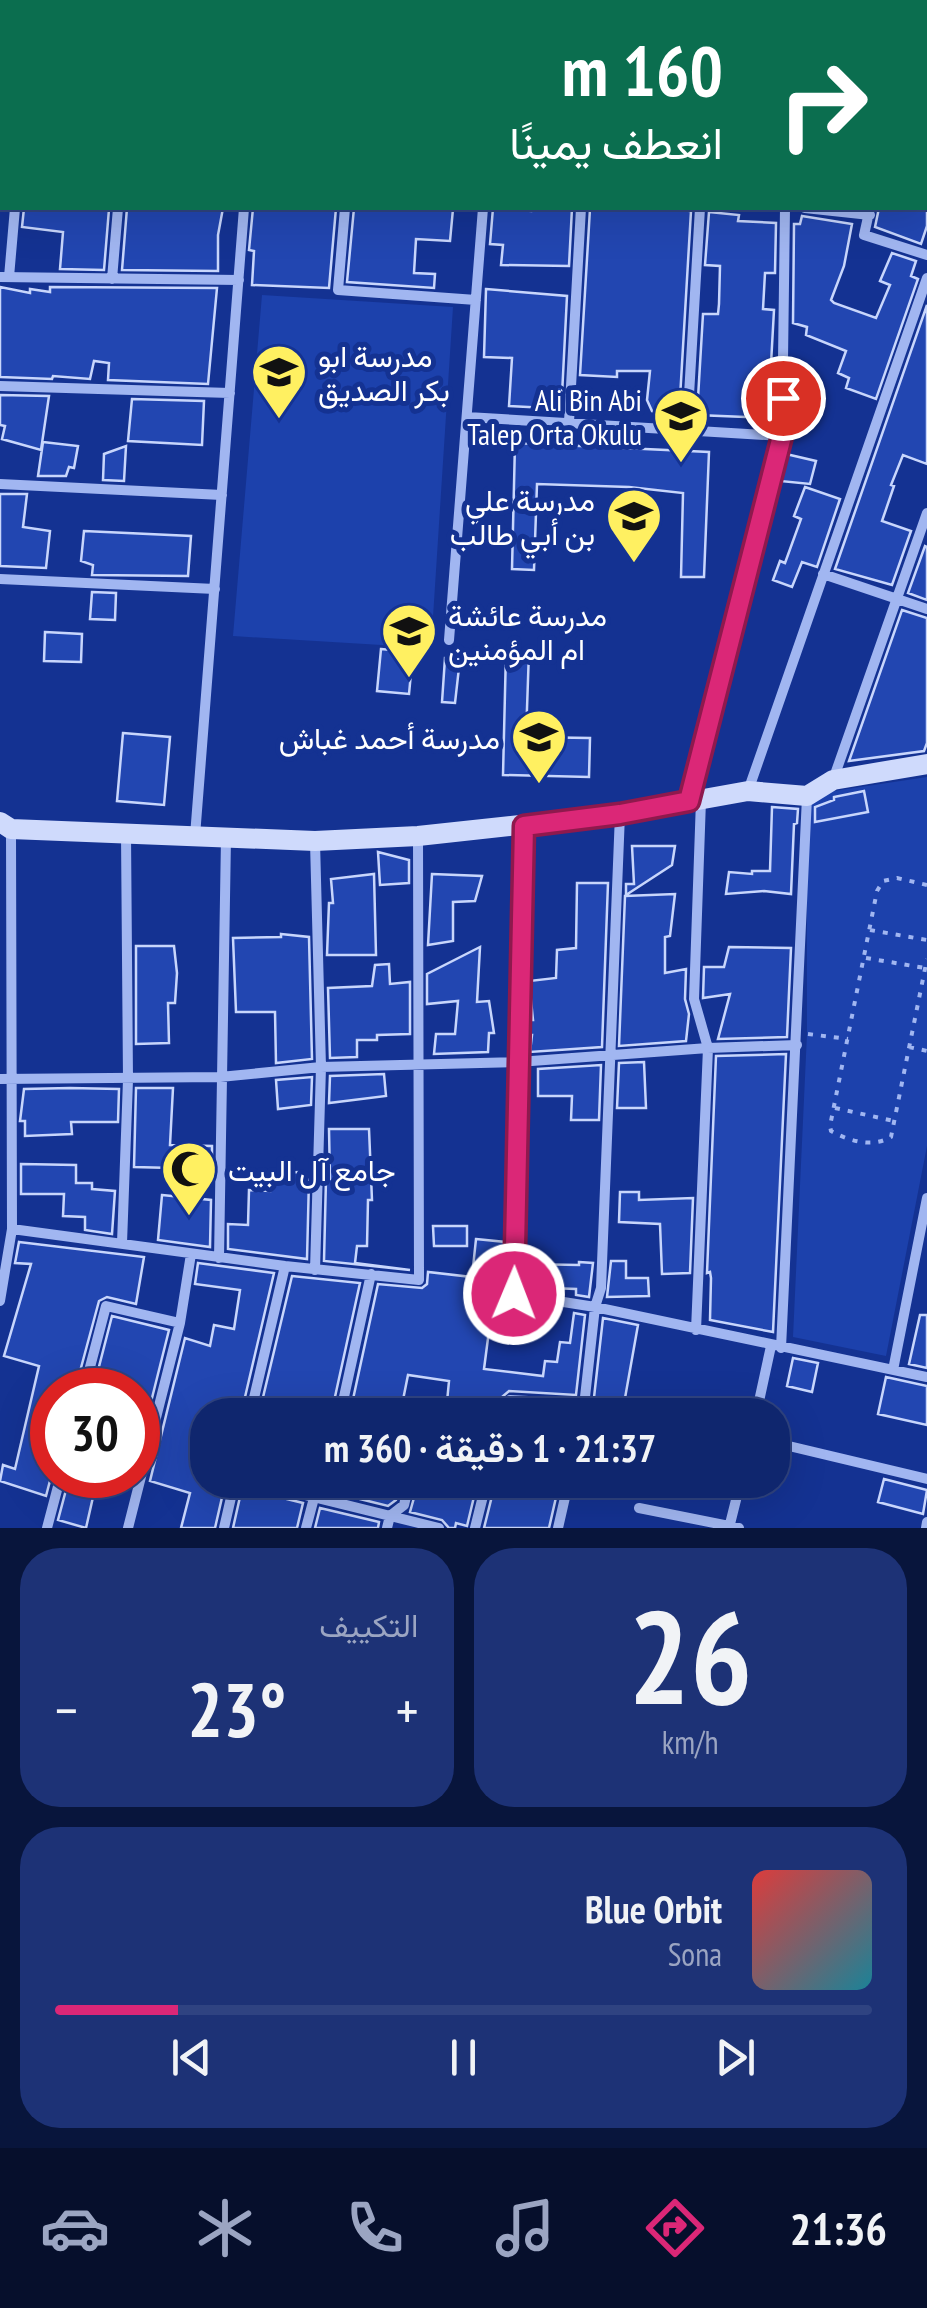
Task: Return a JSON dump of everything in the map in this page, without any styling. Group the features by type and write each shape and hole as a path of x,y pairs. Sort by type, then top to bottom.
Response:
{"street":[{"path":"15,210 5,277 239,280"},
{"path":"112,278 118,210"},
{"path":"195,836 244,210"},
{"path":"345,210 338,290 476,300"},
{"path":"449,640 483,210"},
{"path":"569,422 581,210"},
{"path":"687,430 700,210"},
{"path":"696,1330 708,1048 694,999 695,800 782,436 785,210"},
{"path":"870,211 864,235 927,255"},
{"path":"748,791 927,278"},
{"path":"0,386 230,394"},
{"path":"467,417 782,436"},
{"path":"0,484 222,495"},
{"path":"834,780 927,512"},
{"path":"824,574 927,609"},
{"path":"0,579 214,589"},
{"path":"0,1301 12,1229 6,1078 5,826 316,841 418,836 620,814 748,791 807,796 834,780 927,764"},
{"path":"761,1398 776,1347 797,1033 807,796"},
{"path":"585,1398 595,1307 601,1288 620,814"},
{"path":"524,826 514,1294 595,1307 927,1377"},
{"path":"122,1243 128,1080 126,834"},
{"path":"12,1229 219,1258 419,1280 418,836"},
{"path":"219,1258 226,837"},
{"path":"315,1270 321,1067 315,938 316,841"},
{"path":"6,1078 220,1077 321,1067 518,1062 708,1048 796,1046"},
{"path":"893,1370 927,1198"},
{"path":"128,1528 180,1323 191,1254"},
{"path":"254,1398 285,1266"},
{"path":"344,1398 371,1274"},
{"path":"90,1368 106,1306 180,1323"},
{"path":"790,1446 927,1479"},
{"path":"47,1528 55,1498"},
{"path":"224,1528 230,1498"},
{"path":"306,1528 314,1498 389,1522 439,1528"},
{"path":"389,1522 406,1498"},
{"path":"475,1528 483,1498"},
{"path":"558,1528 565,1498"},
{"path":"639,1508 733,1527 738,1498"}],"path":[{"path":"927,884 897,878 883,881 878,890 831,1131 862,1142 880,1143 890,1137 927,960"},
{"path":"870,930 927,940"},
{"path":"864,957 925,968"},
{"path":"797,1033 848,1038"},
{"path":"909,1047 927,1051"},
{"path":"834,1108 894,1121"}],"shaded area":[{"path":"262,295 453,307 431,648 233,636"},
{"path":"927,777 927,1146 886,1356 793,1337 807,1034 807,795"}],"building":[{"path":"24,210 109,210 104,270 60,269 63,232 22,227"},
{"path":"127,210 223,210 218,271 122,270"},
{"path":"253,210 336,210 329,288 252,285 254,251 249,250"},
{"path":"354,210 453,210 450,241 416,239 414,273 435,274 434,288 347,282"},
{"path":"493,210 572,210 569,266 501,265 503,245 490,244"},
{"path":"590,210 691,211 679,415 652,411 647,400 650,371 617,371 617,377 580,375"},
{"path":"879,210 927,210 921,244 875,227"},
{"path":"709,212 739,215 738,221 776,223 775,273 765,273 763,309 774,310 768,418 697,415 703,314 718,314 719,304 720,266 705,265"},
{"path":"802,216 852,224 844,266 831,300 834,303 876,318 890,285 880,281 892,253 916,261 911,276 918,279 876,399 846,388 849,378 838,373 846,351 806,335 807,327 793,323 794,224 800,224"},
{"path":"0,287 30,293 30,289 50,292 50,287 217,288 208,384 108,380 109,363 94,361 90,379 0,377"},
{"path":"486,289 567,296 562,395 548,395 547,408 509,406 512,358 484,357"},
{"path":"927,305 927,464 903,455 891,485 894,486 882,521 911,531 892,585 835,569"},
{"path":"0,395 49,396 41,450 2,439 5,426 0,425"},
{"path":"132,399 204,401 202,445 128,441"},
{"path":"43,442 78,446 74,468 69,467 66,476 38,476"},
{"path":"515,443 709,452 704,577 681,577 683,493 629,487 537,484 534,570 512,569"},
{"path":"126,446 124,481 103,480 104,454"},
{"path":"786,454 816,461 810,484 780,481"},
{"path":"805,487 840,499 817,567 802,562 792,587 773,580 780,561 785,563 801,519 794,516"},
{"path":"0,494 27,494 23,527 50,531 46,568 0,566"},
{"path":"84,531 191,536 188,576 92,575 93,565 81,561"},
{"path":"927,547 927,600 908,593"},
{"path":"92,592 116,593 115,620 90,619"},
{"path":"902,610 927,618 927,743 924,751 849,761"},
{"path":"45,632 82,634 81,662 44,661"},
{"path":"381,649 413,652 409,694 377,691"},
{"path":"506,651 529,651 526,737 590,738 589,777 503,775"},
{"path":"445,658 460,659 455,703 442,702"},
{"path":"123,733 170,737 164,805 117,801"},
{"path":"864,791 868,812 815,822 815,807 834,797"},
{"path":"772,807 798,809 791,894 726,894 729,872 770,871"},
{"path":"632,846 675,846 672,865 626,895 626,884 634,884"},
{"path":"378,852 409,860 409,883 380,885"},
{"path":"374,874 376,955 327,955 329,903 333,903 331,879"},
{"path":"432,874 482,876 475,901 453,902 453,941 428,945"},
{"path":"577,883 608,883 602,1047 530,1052 532,1035 527,1035 528,1020 533,1020 529,981 556,978 557,950 576,948"},
{"path":"675,894 670,936 665,937 665,973 686,969 686,1041 619,1046 625,896"},
{"path":"281,934 309,937 312,1059 276,1063 275,1012 236,1012 233,938"},
{"path":"136,946 174,946 177,973 175,1003 168,1003 169,1043 136,1044"},
{"path":"480,947 477,1002 489,1001 494,1033 489,1033 488,1052 434,1054 436,1034 455,1034 458,1001 427,1004 427,974"},
{"path":"729,947 791,948 787,1037 718,1039 730,994 703,998 704,967 724,967"},
{"path":"389,964 390,984 410,982 410,1034 357,1040 357,1057 330,1058 328,988 372,986 375,965"},
{"path":"786,1054 773,1332 710,1320 711,1278 707,1273 716,1056"},
{"path":"644,1062 646,1108 617,1108 619,1063"},
{"path":"601,1065 599,1120 571,1120 572,1096 538,1096 538,1069"},
{"path":"384,1074 386,1096 329,1103 330,1076"},
{"path":"312,1077 311,1105 278,1109 276,1080"},
{"path":"136,1088 173,1088 170,1145 212,1146 212,1169 134,1167"},
{"path":"24,1089 119,1089 118,1122 71,1122 72,1134 25,1136 25,1121 20,1121"},
{"path":"329,1129 369,1129 372,1200 368,1200 367,1246 357,1246 355,1263 410,1270 324,1261"},
{"path":"21,1164 76,1165 76,1183 92,1183 92,1189 115,1191 112,1234 85,1230 85,1217 63,1216 64,1194 21,1194"},
{"path":"301,1172 301,1179 309,1179 307,1259 228,1249 228,1224 248,1225 249,1190 270,1191 269,1173"},
{"path":"620,1192 639,1192 639,1200 693,1198 690,1273 662,1274 660,1224 619,1222"},
{"path":"162,1195 211,1200 210,1247 158,1240"},
{"path":"433,1226 467,1226 467,1246 434,1246"},
{"path":"476,1239 505,1242 504,1295 517,1304 514,1326 490,1323 484,1369 543,1376 545,1361 557,1362 560,1342 570,1343 574,1313 585,1315 576,1395 509,1391 502,1398 447,1398 449,1381 408,1375 403,1398 353,1398 378,1284 422,1288 427,1284 428,1272 472,1277"},
{"path":"19,1242 144,1257 136,1304 107,1297 99,1301 81,1368 39,1368 4,1356 31,1264 15,1263"},
{"path":"611,1261 626,1261 626,1278 648,1278 649,1296 607,1297"},
{"path":"198,1263 274,1273 245,1398 190,1398 190,1493 160,1484 160,1440 185,1338 210,1346 214,1325 234,1329 240,1290 195,1284"},
{"path":"593,1263 589,1297 576,1295 576,1289 522,1287 522,1264"},
{"path":"292,1276 360,1283 335,1398 263,1398"},
{"path":"920,1315 927,1315 927,1368 909,1364"},
{"path":"112,1316 169,1330 160,1368 99,1368"},
{"path":"603,1318 638,1325 625,1398 594,1398"},
{"path":"793,1358 818,1363 812,1392 787,1386"},
{"path":"886,1377 927,1386 927,1425 878,1414"},
{"path":"30,1405 30,1491 0,1481 3,1465 15,1469"},
{"path":"884,1479 927,1490 923,1514 878,1502"},
{"path":"190,1493 190,1498 222,1498 215,1528 181,1528"},
{"path":"64,1498 93,1498 86,1528 58,1520"},
{"path":"240,1498 283,1498 303,1503 297,1528 233,1528"},
{"path":"356,1498 396,1498 388,1506"},
{"path":"414,1498 474,1498 467,1526 456,1523 455,1528 449,1528 442,1520 410,1512"},
{"path":"492,1498 556,1498 549,1528 484,1528"},
{"path":"320,1508 379,1522 378,1528 315,1528"}],"place":[{"name":"مدرسة ابو بكر الصديق","path":"279,421"},
{"name":"Ali Bin Abi Talep Orta Okulu","path":"681,465"},
{"name":"مدرسة علي بن أبي طالب","path":"634,565"},
{"name":"مدرسة عائشة ام المؤمنين","path":"409,680"},
{"name":"مدرسة أحمد غباش","path":"539,786"},
{"name":"جامع آل البيت","path":"189,1218"}],"route":[{"path":"514,1294 524,826 689,801 782,436 783,398"}]}
